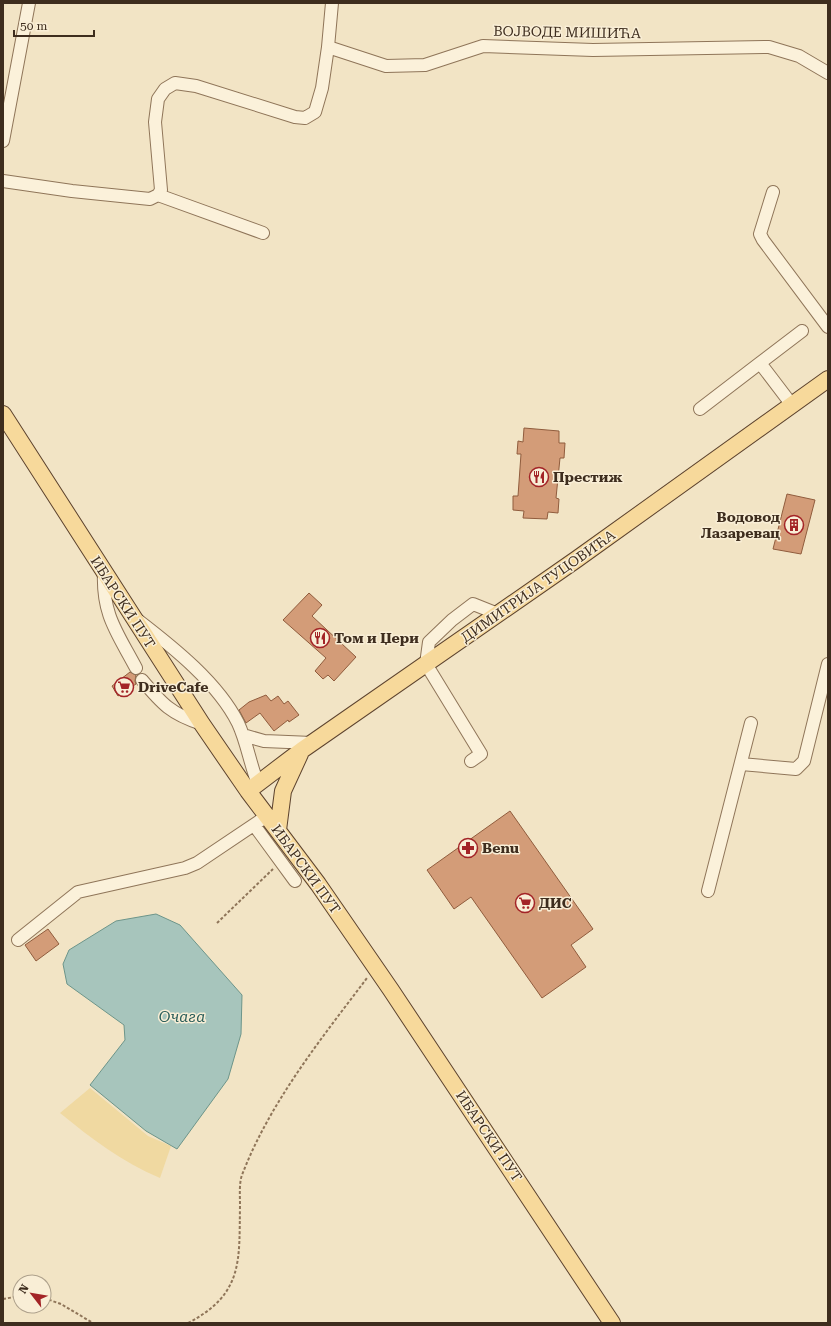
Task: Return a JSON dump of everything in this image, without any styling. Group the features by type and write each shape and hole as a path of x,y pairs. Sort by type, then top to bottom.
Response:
{"main road":[{"name":"ДИМИТРИЈА ТУЦОВИЋА","path":"253,787 307,747 498,614 828,379"},
{"name":"ИБАРСКИ ПУТ","path":"3,414 202,724 253,787 261,821 278,830 318,884 548,1224 612,1323"},
{"path":"278,830 284,791 307,747"}],"street":[{"path":"3,141 29,3"},
{"path":"3,181 72,191 150,199 158,195 161,190 155,122 158,99 165,89 175,83 196,86 295,117 305,118 315,112 322,88 332,3"},
{"name":"ВОЈВОДЕ МИШИЋА","path":"328,47 386,66 425,65 483,46 593,50 769,47 799,56 828,73"},
{"path":"773,192 760,234 762,240 828,328"},
{"path":"158,195 262,233"},
{"path":"700,409 802,331"},
{"path":"760,362 792,405"},
{"path":"104,571 103,587 108,615 136,668"},
{"path":"471,761 481,754 426,664 429,642 452,620 473,604 498,614"},
{"path":"133,616 176,651 217,692 237,721 243,735 252,769 253,787"},
{"path":"741,764 796,769 804,761 828,664"},
{"path":"142,680 171,710 181,717 202,724"},
{"path":"708,891 751,723"},
{"path":"243,735 264,742 307,747"},
{"path":"18,940 78,892 185,868 197,863 261,821 281,862 295,881"}],"path":[{"path":"217,923 281,862"},
{"path":"188,1323 215,1306 227,1291 238,1263 241,1237 241,1177 256,1142 285,1093 321,1039 375,967"},
{"path":"52,1301 61,1304 93,1323"}],"sand":[{"path":"90,1088 148,1136 171,1146 160,1178 120,1157 60,1113"}],"water":[{"name":"Очага","path":"156,914 180,925 242,995 241,1034 228,1079 177,1149 146,1131 90,1085 125,1040 124,1025 67,984 63,964 69,950 116,921"}],"building":[{"name":"Престиж","path":"524,428 559,431 559,443 565,443 564,458 560,458 556,498 559,499 558,513 548,512 547,519 523,518 524,511 513,510 513,496 518,496 521,454 517,454 518,441 523,442"},
{"name":"Водовод Лазаревац","path":"787,494 815,500 801,554 773,549"},
{"name":"Том и Џери","path":"309,593 322,605 312,616 356,657 334,681 328,675 323,679 315,671 326,658 283,620"},
{"path":"130,672 136,675 136,684 118,696 112,686"},
{"path":"266,695 271,701 278,696 284,704 288,701 299,715 289,722 288,720 274,731 260,713 246,723 239,710 249,702"},
{"name":"ДИС","path":"510,811 593,929 571,945 586,967 542,998 471,897 454,909 427,870"},
{"path":"48,929 59,944 36,961 25,945"}],"place":[{"name":"Престиж","path":"539,477"},
{"name":"Водовод Лазаревац","path":"794,525"},
{"name":"Том и Џери","path":"320,638"},
{"name":"DriveCafe","path":"124,687"},
{"name":"Benu","path":"468,848"},
{"name":"ДИС","path":"525,903"}]}
